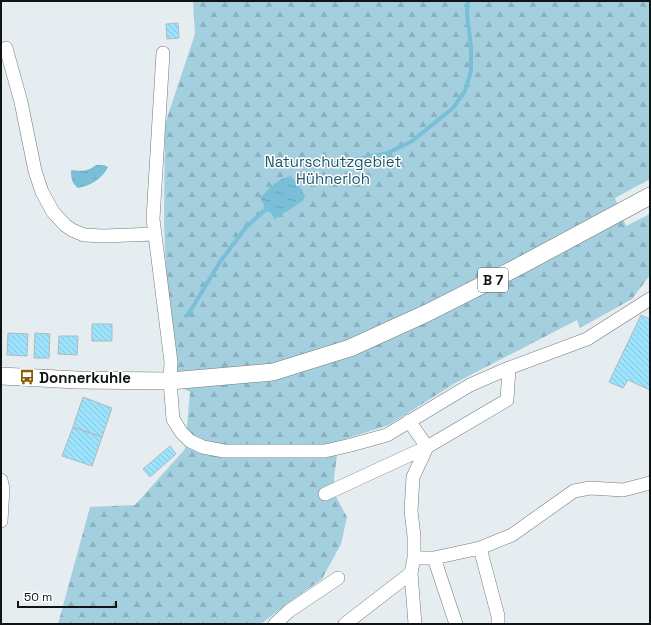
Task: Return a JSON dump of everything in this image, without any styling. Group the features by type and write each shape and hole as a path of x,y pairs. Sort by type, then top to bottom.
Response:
{"main road":[{"name":"B 7","path":"1,376 77,380 170,381 273,372 350,348 427,313 508,273 650,196"}],"lane":[{"path":"6,48 21,102 35,170 42,192 53,212 65,225 84,235 103,236 155,234"},
{"path":"163,53 153,219 171,362 170,381 173,419 181,432 190,441 203,448 224,451 325,450 351,445 387,435 470,384 587,339 650,299"},
{"path":"325,494 427,447 507,400 510,368"},
{"path":"409,421 427,447"},
{"path":"415,624 411,573 414,558 414,536 411,511 413,477 427,447"},
{"path":"1,480 3,489 1,521"},
{"path":"414,558 434,558 480,548 512,535 574,491 590,488 624,490 650,484"},
{"path":"480,548 498,616 498,624"},
{"path":"434,558 456,624"},
{"path":"345,624 411,573"},
{"path":"274,624 289,611 338,578"}],"green space":[{"name":"Naturschutzgebiet Hühnerloh","path":"193,1 650,1 650,179 615,198 626,226 650,214 650,275 632,299 580,328 577,320 457,382 389,425 339,441 334,478 335,495 347,517 341,544 322,579 261,624 58,624 90,507 135,505 185,449 190,392 170,381 164,223 165,124 195,34"}],"water":[{"path":"96,165 104,165 108,167 103,175 96,181 78,188 72,180 71,170 78,171 90,169"},
{"path":"291,176 302,190 304,200 275,219 270,212 264,211 264,205 260,198 278,181"}],"building":[{"path":"178,23 179,38 167,39 166,24"},
{"path":"641,315 650,319 650,390 628,380 623,388 609,382"},
{"path":"92,324 112,324 112,341 92,341"},
{"path":"8,333 28,334 27,356 7,355"},
{"path":"35,333 50,334 49,358 34,358"},
{"path":"59,336 78,336 77,355 58,354"},
{"path":"83,397 112,408 102,437 73,427"},
{"path":"73,427 102,437 92,466 62,456"},
{"path":"170,446 176,454 150,477 143,469"}],"waterway":[{"path":"323,166 388,153 412,141 453,108 465,91 471,71 471,47 467,14 468,1"},
{"path":"186,316 220,262 247,226 264,211"}],"place":[{"name":"Donnerkuhle","path":"27,377"}]}
